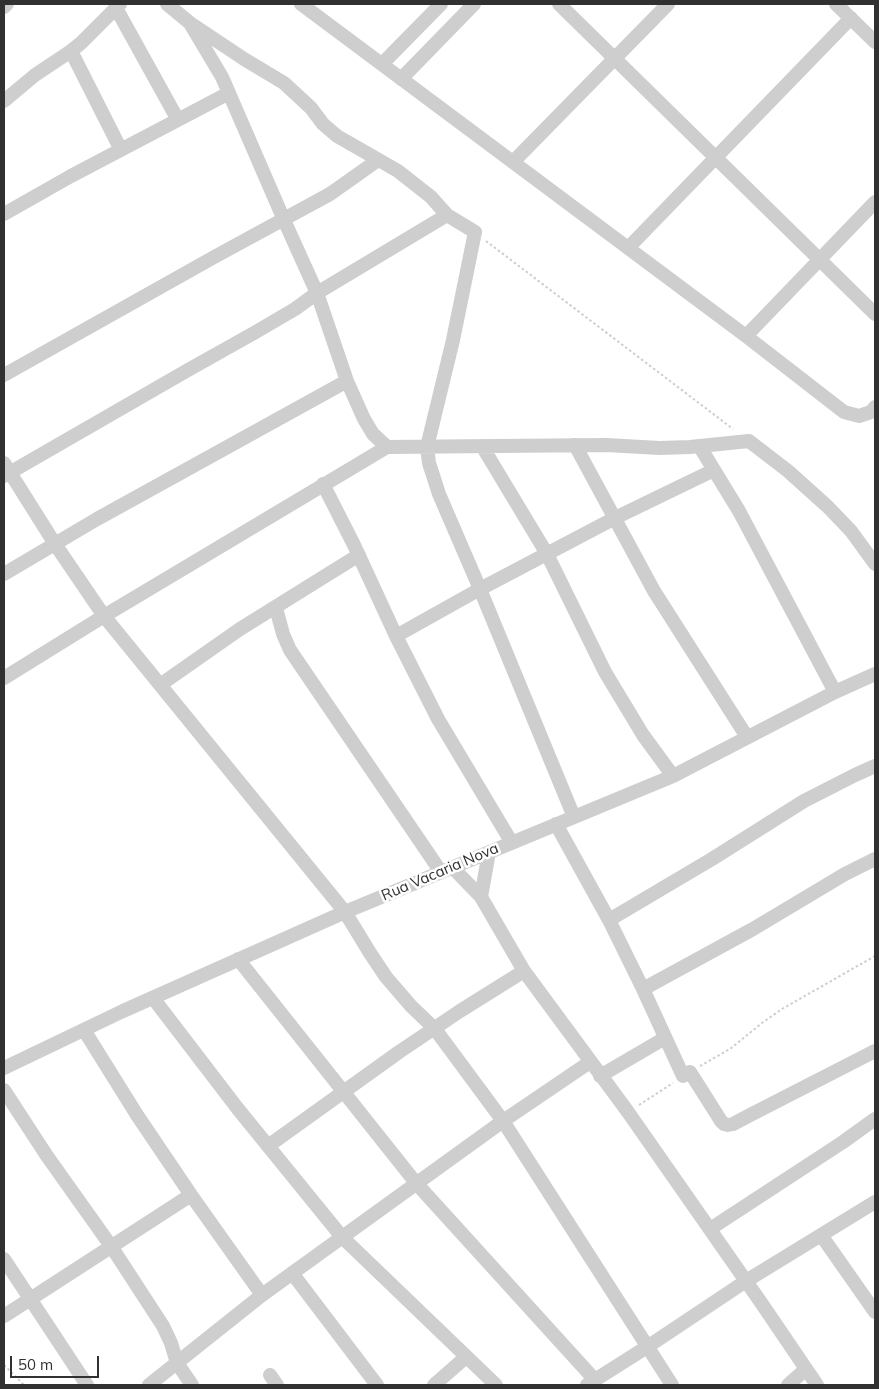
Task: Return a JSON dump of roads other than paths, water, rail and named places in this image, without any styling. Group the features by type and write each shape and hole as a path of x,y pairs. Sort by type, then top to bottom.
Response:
{"street":[{"path":"4,7 7,4"},
{"path":"167,4 190,23 284,84 311,108 323,124 349,144 398,171 431,197 447,215 475,232 453,340 427,447 429,463 439,494 574,817"},
{"path":"301,4 746,336 844,412 859,416 871,412 875,407"},
{"path":"382,64 441,4"},
{"path":"401,78 474,4"},
{"path":"559,4 875,314"},
{"path":"513,162 668,4"},
{"path":"836,4 875,42"},
{"path":"4,101 35,75 71,51 118,6 178,120"},
{"path":"628,248 851,18"},
{"path":"190,23 222,77 317,293 347,381 364,419 373,434 387,447"},
{"path":"71,51 121,150"},
{"path":"4,214 229,93"},
{"path":"4,375 330,194 378,160"},
{"path":"746,336 875,202"},
{"path":"447,215 317,293 296,309 254,334 6,470 104,616 345,912 392,985 435,1029 503,1121 672,1385"},
{"path":"4,574 97,519 347,381"},
{"path":"4,678 387,447 606,445 660,448 700,447 749,441 788,471 828,507 851,531 875,564"},
{"path":"575,445 654,591 747,737"},
{"path":"482,446 547,554 606,672 643,735 673,776"},
{"path":"700,447 744,519 835,692"},
{"path":"396,636 480,589 615,518 714,470"},
{"path":"323,484 359,555 396,636 438,718 512,843"},
{"path":"160,685 240,629 359,555"},
{"path":"276,608 283,634 290,650 447,870 482,896 524,971 628,1112 817,1385"},
{"name":"Rua Vacaria Nova","path":"4,1068 238,959 345,912 673,776 835,692 875,677"},
{"path":"609,920 712,859 804,801 875,766"},
{"path":"556,824 609,920 665,1038 687,1074 724,1124 733,1124 875,1051"},
{"path":"482,896 489,852"},
{"path":"643,989 753,929 845,874 875,859"},
{"path":"238,959 416,1183 591,1382 647,1348 746,1281 875,1202"},
{"path":"268,1146 460,1011 524,971"},
{"path":"153,998 238,1109 342,1236 496,1385"},
{"path":"84,1030 137,1115 262,1295"},
{"path":"600,1076 665,1038"},
{"path":"149,1385 262,1295 342,1236 503,1121 590,1062"},
{"path":"4,1090 47,1156 111,1246 163,1326 177,1363 192,1385"},
{"path":"710,1229 875,1119"},
{"path":"4,1316 191,1195"},
{"path":"820,1235 873,1305"},
{"path":"4,1259 87,1385"},
{"path":"292,1273 377,1385"},
{"path":"434,1385 466,1357"},
{"path":"788,1385 806,1368"}]}
